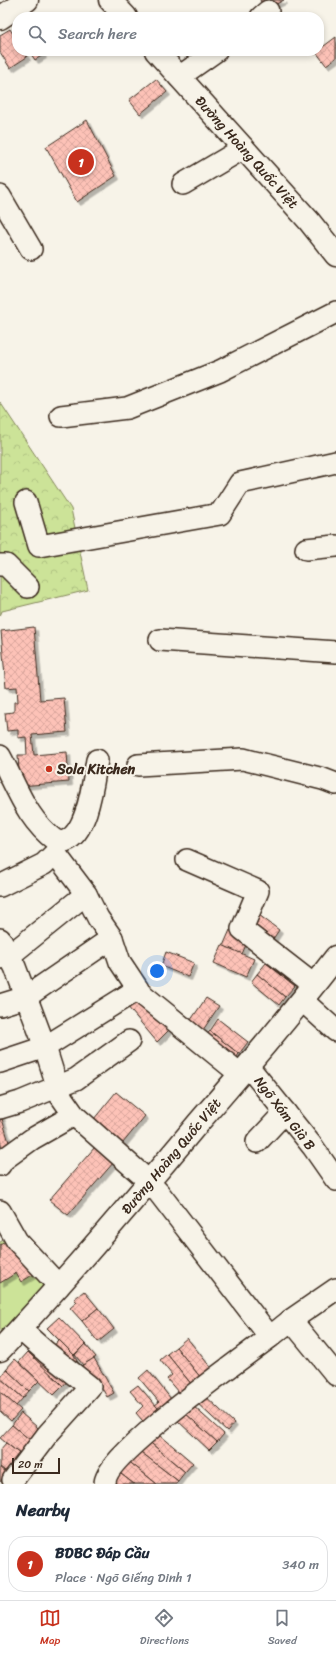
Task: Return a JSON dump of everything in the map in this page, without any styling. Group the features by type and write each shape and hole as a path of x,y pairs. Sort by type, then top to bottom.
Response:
{"main road":[{"path":"0,18 27,0"},
{"path":"110,0 121,12"},
{"name":"Đường Hoàng Quốc Việt","path":"160,56 309,221 336,255"},
{"name":"Đường Hoàng Quốc Việt","path":"0,1350 59,1286 149,1182 309,993 336,957"}],"street":[{"path":"179,77 209,56"},
{"path":"183,184 244,148"},
{"path":"0,196 31,249"},
{"path":"61,416 127,408 220,371 336,312"},
{"path":"26,502 40,546 220,514 240,483 336,462"},
{"path":"306,549 336,546"},
{"path":"0,565 6,564 28,587"},
{"path":"160,640 336,652"},
{"path":"0,756 15,789 36,822 56,841 65,841 73,836 85,819 97,760"},
{"path":"138,765 243,759 323,779 336,784"},
{"path":"0,886 44,864 55,853 86,894 98,918 112,938 120,962 138,988 45,1047 0,1062"},
{"path":"187,860 258,891 242,929 309,993 336,1030"},
{"path":"86,894 3,951 15,967 45,1047 60,1096 74,1115 149,1182 270,1337"},
{"path":"0,1005 26,998 112,938"},
{"name":"Ngõ Xóm Già B","path":"143,995 244,1070 285,1112 336,1180"},
{"path":"0,1108 20,1102 76,1079 129,1041"},
{"path":"256,1142 285,1112"},
{"path":"0,1165 3,1160 32,1139 74,1115"},
{"path":"0,1211 17,1241 59,1286"},
{"path":"105,1484 106,1476 122,1456 142,1436 291,1320 336,1289"},
{"path":"291,1320 336,1375"},
{"path":"12,1480 47,1435 90,1387 20,1329"}],"green space":[{"path":"0,402 71,509 88,590 2,611 0,616"},
{"path":"7,1238 48,1283 0,1333 0,1242"}],"building":[{"path":"260,0 284,0 265,10"},
{"path":"10,29 12,32 12,56 27,57 10,68 0,52 0,35"},
{"path":"336,37 336,58 326,65 319,56 324,56 324,46"},
{"path":"32,56 41,56 35,60"},
{"path":"156,79 167,92 140,114 129,100"},
{"path":"87,120 116,176 77,202 46,147"},
{"path":"34,627 40,700 64,698 67,732 32,735 34,755 67,752 69,782 20,786 18,755 27,755 26,737 18,738 18,730 7,731 5,713 14,712 14,702 18,702 17,687 6,688 1,631"},
{"path":"255,912 279,930 273,939 267,934 262,941 245,928"},
{"path":"230,930 249,938 242,954 223,946"},
{"path":"222,945 254,959 246,977 214,963"},
{"path":"166,952 194,963 188,977 161,966"},
{"path":"272,955 301,978 295,986 266,963"},
{"path":"266,963 295,986 285,997 257,974"},
{"path":"257,974 285,997 279,1005 251,982"},
{"path":"140,995 174,1025 157,1042 127,1006"},
{"path":"206,998 219,1006 199,1036 186,1027"},
{"path":"218,1019 248,1042 239,1054 210,1031"},
{"path":"210,1031 239,1054 233,1062 203,1039"},
{"path":"116,1092 145,1116 118,1149 89,1125"},
{"path":"0,1112 11,1149 3,1151 0,1141"},
{"path":"95,1147 114,1162 68,1215 49,1200"},
{"path":"11,1238 34,1274 21,1282 16,1273 0,1283 0,1245"},
{"path":"84,1291 98,1308 82,1321 70,1308 77,1302 74,1299"},
{"path":"98,1308 114,1329 98,1342 82,1321"},
{"path":"59,1317 85,1344 74,1355 47,1328"},
{"path":"187,1338 216,1374 205,1383 176,1347"},
{"path":"59,1340 74,1355 81,1369 49,1351"},
{"path":"85,1344 96,1357 83,1365 75,1355"},
{"path":"38,1345 71,1377 63,1386 29,1354"},
{"path":"176,1347 205,1383 196,1390 167,1354"},
{"path":"28,1352 63,1386 54,1395 19,1362"},
{"path":"167,1354 196,1390 184,1399 167,1379 172,1375 160,1360"},
{"path":"94,1358 114,1393 107,1397 96,1378 88,1382 80,1367"},
{"path":"15,1359 39,1381 29,1391 6,1369"},
{"path":"6,1369 29,1391 23,1398 0,1378"},
{"path":"148,1370 175,1404 163,1414 155,1405 159,1402 139,1378"},
{"path":"0,1378 23,1398 16,1406 0,1392"},
{"path":"138,1385 163,1414 148,1427 136,1413 143,1406 130,1391"},
{"path":"0,1392 21,1410 11,1421 0,1411"},
{"path":"202,1393 234,1423 227,1431 195,1401"},
{"path":"192,1405 224,1434 217,1442 185,1413"},
{"path":"21,1413 45,1434 36,1445 12,1425"},
{"path":"185,1413 217,1442 209,1450 178,1421"},
{"path":"12,1425 36,1445 25,1458 0,1438"},
{"path":"154,1430 193,1463 185,1472 146,1439"},
{"path":"146,1439 185,1472 178,1481 137,1449"},
{"path":"6,1443 21,1455 6,1472 0,1467 0,1450"},
{"path":"137,1449 178,1481 176,1484 157,1484 127,1460"},
{"path":"127,1460 157,1484 134,1484 117,1471"},
{"path":"0,1467 6,1472 4,1484 0,1481"},
{"path":"117,1471 134,1484 111,1484"}],"place":[{"name":"BDBC Đáp Cầu","path":"81,162"},
{"name":"Sola Kitchen","path":"49,769"}]}
